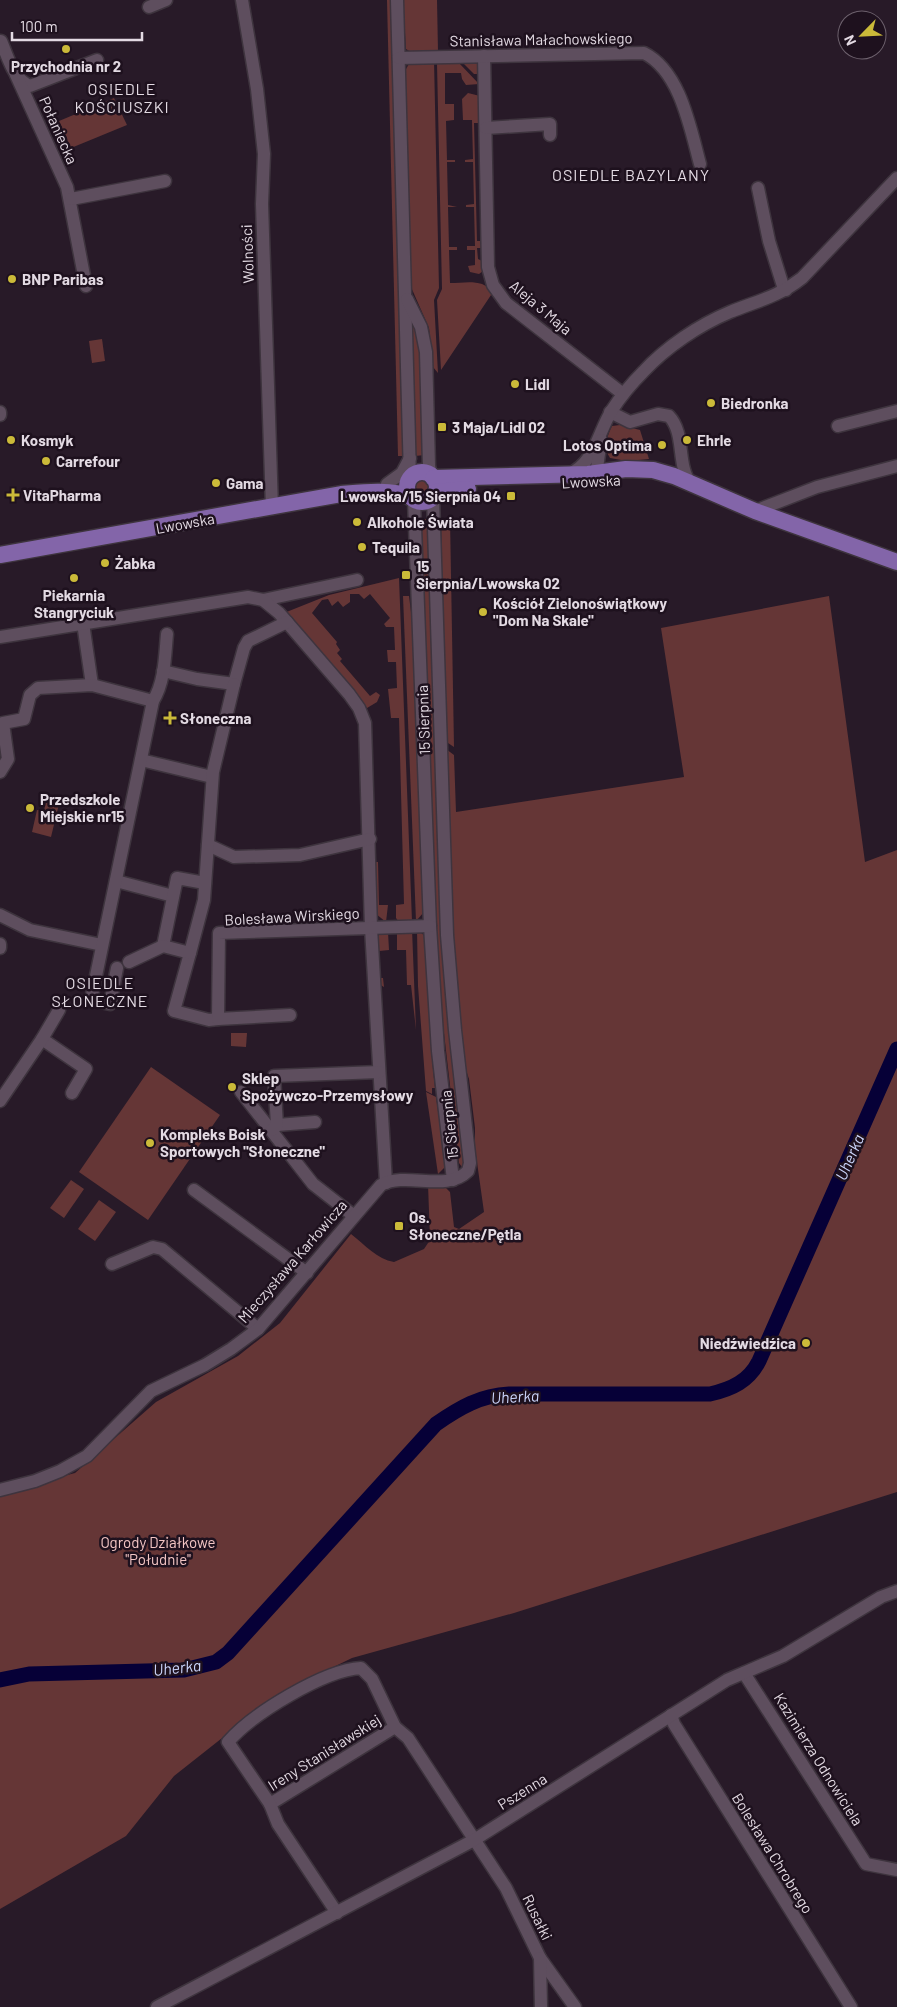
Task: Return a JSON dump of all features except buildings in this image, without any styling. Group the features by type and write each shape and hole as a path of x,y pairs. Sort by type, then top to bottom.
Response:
{"main road":[{"name":"Lwowska","path":"388,488 422,502 439,485 569,474 592,478 626,469 653,470 684,478 755,511 897,562"},
{"name":"Lwowska","path":"0,555 272,508 341,494 388,488 420,472 439,485 592,478 657,479 720,496"},
{"path":"409,478 407,489 413,499"}],"street":[{"path":"149,7 166,0"},
{"name":"Wolności","path":"242,0 257,89 264,154 262,204 272,508"},
{"path":"397,0 406,296 409,478"},
{"name":"Połaniecka","path":"0,40 71,199 86,286"},
{"name":"Stanisława Małachowskiego","path":"399,58 644,53 661,64 676,85 700,164"},
{"name":"Aleja 3 Maja","path":"484,56 488,266 493,285 512,308 623,394"},
{"name":"Połaniecka","path":"16,76 22,82 35,85 97,60"},
{"path":"486,128 550,124 550,135"},
{"path":"592,478 601,439 610,412 623,394 659,356 705,325 733,311 786,290 802,278 897,178"},
{"path":"71,199 165,181"},
{"path":"758,188 769,241 782,286 786,290"},
{"path":"406,296 421,327 426,352 430,458 439,485"},
{"path":"838,426 897,411"},
{"path":"610,412 630,422 658,414 669,416 677,428 684,478"},
{"path":"569,474 583,467 601,439"},
{"name":"Lwowska","path":"601,439 603,456 610,465 626,469"},
{"path":"590,455 592,478"},
{"path":"410,458 402,473 388,488 401,499 414,516"},
{"path":"430,458 439,473 441,500 434,516"},
{"path":"755,511 817,487 897,466"},
{"name":"Lwowska","path":"657,479 684,478"},
{"name":"15 Sierpnia","path":"413,499 430,926 438,1051 454,1180 468,1171 470,1163 455,1030 447,935 434,516 439,485"},
{"path":"0,637 83,622 248,597 263,600 357,580"},
{"name":"Bolesława Wirskiego","path":"263,600 287,622 349,694 365,723 370,839 371,928 379,990 379,1072"},
{"path":"83,622 92,686"},
{"path":"287,622 248,641 244,648 220,738 212,777 204,900 174,1011 209,1020 290,1015"},
{"path":"117,968 110,1004 91,1000 153,701 158,694 163,671 167,634"},
{"path":"163,671 234,684"},
{"path":"0,772 8,759 2,723 24,719 30,695 38,688 92,686 153,701"},
{"path":"141,760 212,777"},
{"path":"208,845 234,857 291,855 370,839"},
{"path":"163,946 178,878 205,882"},
{"path":"116,881 173,896"},
{"path":"0,915 30,930 102,945"},
{"name":"Bolesława Wirskiego","path":"218,1019 219,933 430,926"},
{"path":"195,932 219,933"},
{"path":"129,962 163,946 190,952"},
{"path":"0,1101 5,1085 42,1039 59,1010"},
{"path":"42,1039 86,1069 72,1093"},
{"path":"274,1127 274,1076 379,1072 387,1121 386,1183 454,1180"},
{"path":"242,1092 274,1127 313,1184 354,1216"},
{"path":"274,1127 315,1122"},
{"name":"Mieczysława Karłowicza","path":"0,1490 35,1481 60,1471 87,1456 151,1391 205,1365 258,1329 377,1189 386,1183"},
{"path":"194,1190 307,1273"},
{"path":"112,1264 153,1247 162,1250 258,1329"},
{"name":"Pszenna","path":"157,2007 474,1840 727,1680 783,1656 881,1598 897,1591"},
{"name":"Rusałki","path":"228,1742 256,1716 288,1696 347,1669 361,1668 372,1679 395,1727 408,1738 506,1888 540,1958 575,2007"},
{"name":"Kazimierza Odnowiciela","path":"744,1673 866,1864 897,1870"},
{"name":"Bolesława Chrobrego","path":"671,1715 679,1732 851,2007"},
{"name":"Ireny Stanisławskiej","path":"270,1804 395,1727"},
{"name":"Ireny Stanisławskiej","path":"228,1742 270,1804 278,1824 337,1913"},
{"path":"540,1958 541,2007"}],"green space":[{"path":"387,0 393,0 403,379 402,456 398,456"},
{"path":"403,0 437,0 438,52 411,52 406,49"},
{"path":"434,60 439,288 434,300 438,373 433,367 429,328 411,287 405,71 410,62"},
{"path":"460,60 477,62 480,74 474,74"},
{"path":"459,63 479,84 466,85 461,73 445,73 445,104 454,104 454,120 446,121 447,160 455,160 455,162 447,162 448,205 457,207 448,207 449,247 457,247 457,250 449,250 450,283 479,283 493,292 441,370 437,300 442,289 437,64"},
{"path":"468,93 480,96 481,123 474,123 477,241 483,241 483,248 477,248 478,259 482,261 483,271 479,274 470,272 468,266 475,265 475,250 467,250 467,246 475,246 474,207 466,207 466,205 474,204 473,162 465,162 465,160 473,159 472,120 463,120 462,99"},
{"path":"114,98 127,125 71,148 59,121"},
{"path":"412,320 419,332 425,455 415,456"},
{"path":"102,339 105,361 92,363 89,341"},
{"path":"620,425 640,430 649,459 627,461 610,458 606,446 607,438 612,426"},
{"path":"421,477 428,480 431,487 428,494 421,497 414,494 411,487 414,480"},
{"path":"450,518 454,747 445,741 441,519"},
{"path":"418,519 428,519 430,597 466,1155 462,1167 459,1163 436,964"},
{"path":"399,578 412,921 399,922 396,918 396,905 404,904 399,718 391,718 388,689 397,688 396,662 388,662 387,650 395,650 394,627 386,627 384,624 390,618 370,594 364,599 359,594 350,594 350,602 343,607 338,601 332,606 328,599 322,600 312,613 337,642 336,644 340,650 337,653 342,659 340,661 370,696 376,692 380,695 377,702 367,708 284,613 329,595"},
{"path":"403,596 409,596 415,644 424,912 416,921"},
{"name":"Ogrody Działkowe \"Południe\"","path":"829,596 865,862 897,850 897,1049 876,1097 897,1051 897,1492 514,1613 352,1658 278,1694 174,1776 126,1836 0,1909 0,1493 75,1473 156,1402 238,1356 280,1323 351,1234 377,1255 394,1262 424,1249 430,1240 428,1184 443,1185 450,1192 454,1227 459,1229 484,1212 475,1148 475,1128 469,1079 462,1058 456,1000 446,749 454,755 456,812 684,777 661,628","holes":["509,1394 633,1394 485,1396"]},
{"path":"46,801 59,804 51,837 32,832 37,810 44,811"},
{"path":"372,862 378,862 379,905 388,905 386,922 376,914"},
{"path":"412,929 416,1030 411,985 407,985 406,950 397,950 397,933"},
{"path":"417,930 425,936 435,1088 432,1088 432,1094 426,1091 418,986"},
{"path":"388,932 389,950 379,951 380,978 383,978 384,987 379,984 377,935"},
{"path":"231,1033 247,1033 246,1047 231,1046"},
{"name":"Kompleks Boisk Sportowych \"Słoneczne\"","path":"151,1067 220,1115 148,1220 79,1172"},
{"path":"426,1092 436,1097 445,1161 444,1168 438,1174"},
{"path":"71,1180 84,1189 64,1218 50,1208"},
{"path":"99,1200 116,1212 95,1241 78,1229"}],"waterway":[{"name":"Uherka","path":"0,1680 29,1674 184,1670 216,1662 228,1653 436,1424 462,1408 480,1400 509,1394 710,1394 726,1390 745,1379 759,1361 897,1049"}],"place":[{"name":"Przychodnia nr 2","path":"66,49"},
{"name":"BNP Paribas","path":"12,279"},
{"name":"Lidl","path":"515,384"},
{"name":"Biedronka","path":"711,403"},
{"name":"3 Maja/Lidl 02","path":"442,427"},
{"name":"Kosmyk","path":"11,440"},
{"name":"Ehrle","path":"687,440"},
{"name":"Lotos Optima","path":"662,445"},
{"name":"Carrefour","path":"46,461"},
{"name":"Gama","path":"216,483"},
{"name":"VitaPharma","path":"13,495"},
{"name":"Lwowska/15 Sierpnia 04","path":"511,496"},
{"name":"Alkohole Świata","path":"357,522"},
{"name":"Tequila","path":"362,547"},
{"name":"Żabka","path":"105,563"},
{"name":"15 Sierpnia/Lwowska 02","path":"406,575"},
{"name":"Piekarnia Stangryciuk","path":"74,578"},
{"name":"Kościół Zielonoświątkowy \"Dom Na Skale\"","path":"483,612"},
{"name":"Słoneczna","path":"170,718"},
{"name":"Przedszkole Miejskie nr15","path":"30,808"},
{"name":"Sklep Spożywczo-Przemysłowy","path":"232,1087"},
{"name":"Kompleks Boisk Sportowych \"Słoneczne\"","path":"150,1143"},
{"name":"Os. Słoneczne/Pętla","path":"399,1226"},
{"name":"Niedźwiedźica","path":"806,1343"}],"district":[{"name":"OSIEDLE KOŚCIUSZKI","path":"122,97"},
{"name":"OSIEDLE BAZYLANY","path":"631,174"},
{"name":"OSIEDLE SŁONECZNE","path":"100,991"}]}
